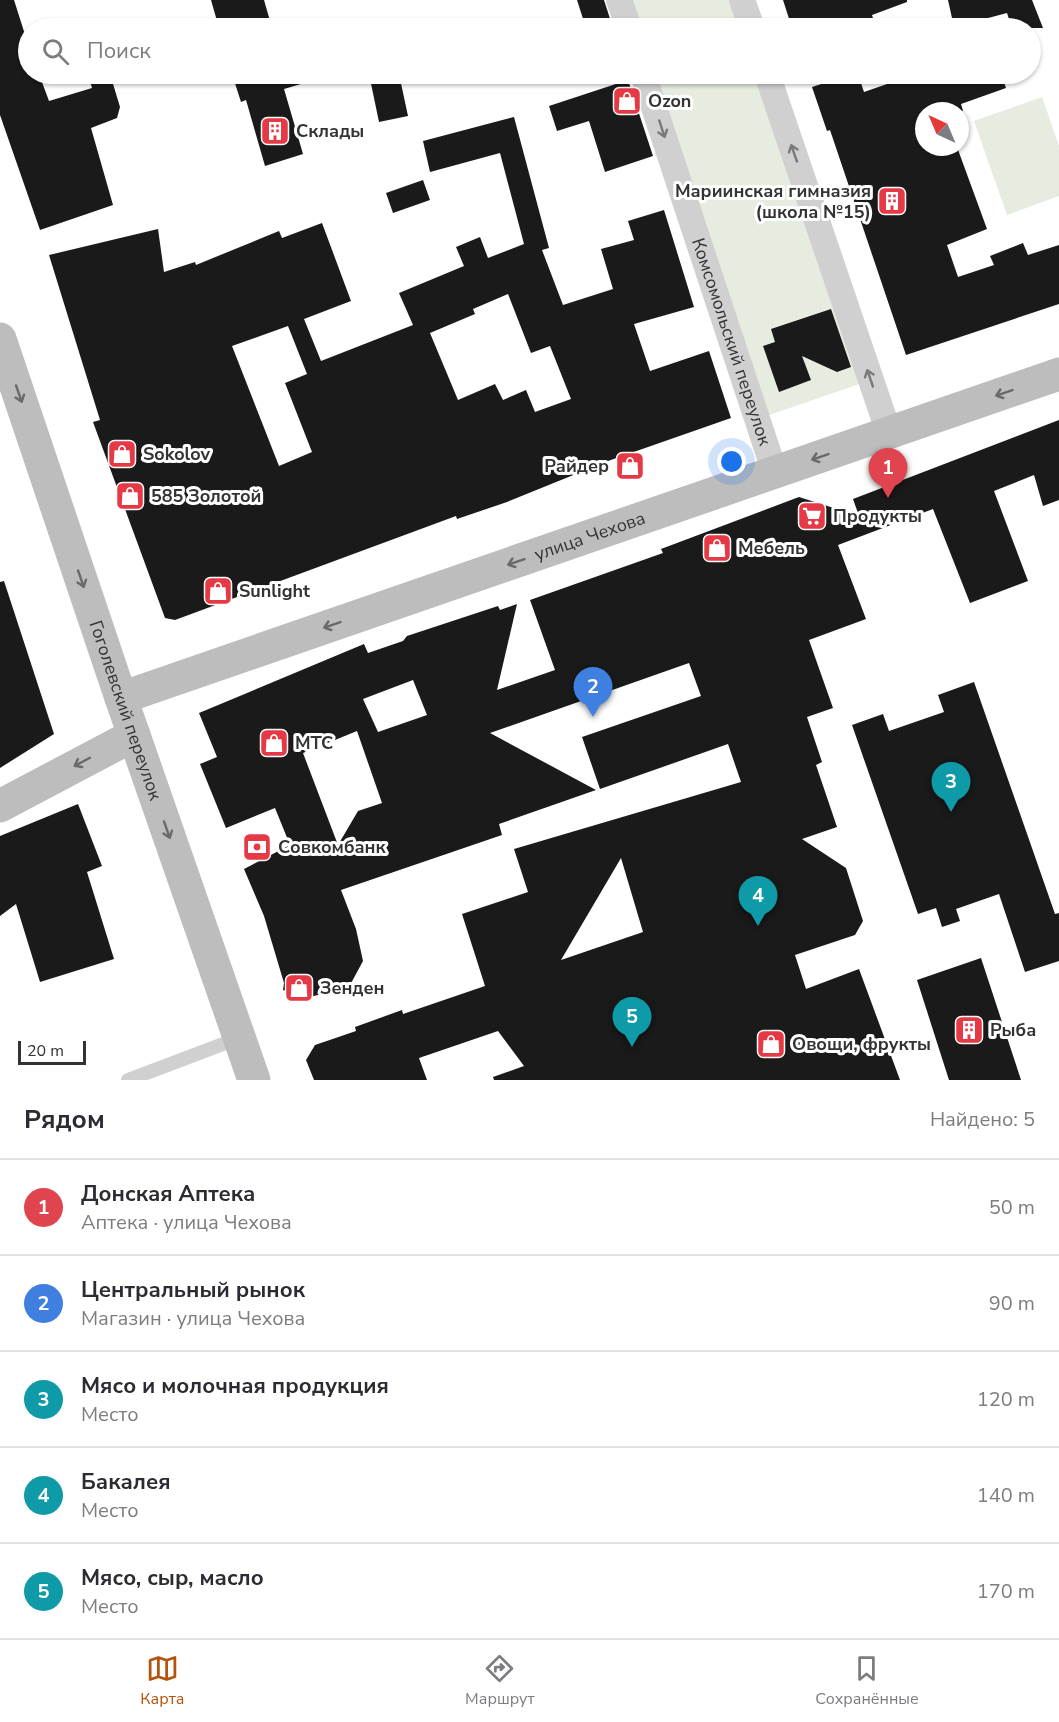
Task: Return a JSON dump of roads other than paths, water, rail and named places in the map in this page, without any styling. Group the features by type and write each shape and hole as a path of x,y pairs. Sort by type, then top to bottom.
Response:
{"main road":[{"name":"Гоголевский переулок","path":"0,339 121,698 254,1080"},
{"name":"улица Чехова","path":"121,698 1059,374"},
{"path":"0,806 134,735"}],"street":[{"path":"619,0 625,18"},
{"path":"742,0 748,18"},
{"name":"Комсомольский переулок","path":"647,84 775,472"},
{"path":"770,84 889,433"}],"lane":[{"path":"128,1080 239,1038"}],"place":[{"name":"Ozon","path":"627,101"},
{"name":"Склады","path":"275,131"},
{"name":"Мариинская гимназия (школа №15)","path":"892,201"},
{"name":"Sokolov","path":"122,454"},
{"name":"Райдер","path":"630,466"},
{"name":"585 Золотой","path":"130,496"},
{"name":"Донская Аптека","path":"888,498"},
{"name":"Продукты","path":"812,516"},
{"name":"Мебель","path":"717,548"},
{"name":"Sunlight","path":"218,591"},
{"name":"Центральный рынок","path":"593,717"},
{"name":"МТС","path":"274,743"},
{"name":"Мясо и молочная продукция","path":"951,812"},
{"name":"Совкомбанк","path":"257,847"},
{"name":"Бакалея","path":"758,926"},
{"name":"Зенден","path":"299,988"},
{"name":"Рыба","path":"969,1030"},
{"name":"Овощи, фрукты","path":"771,1044"},
{"name":"Мясо, сыр, масло","path":"632,1047"}]}
